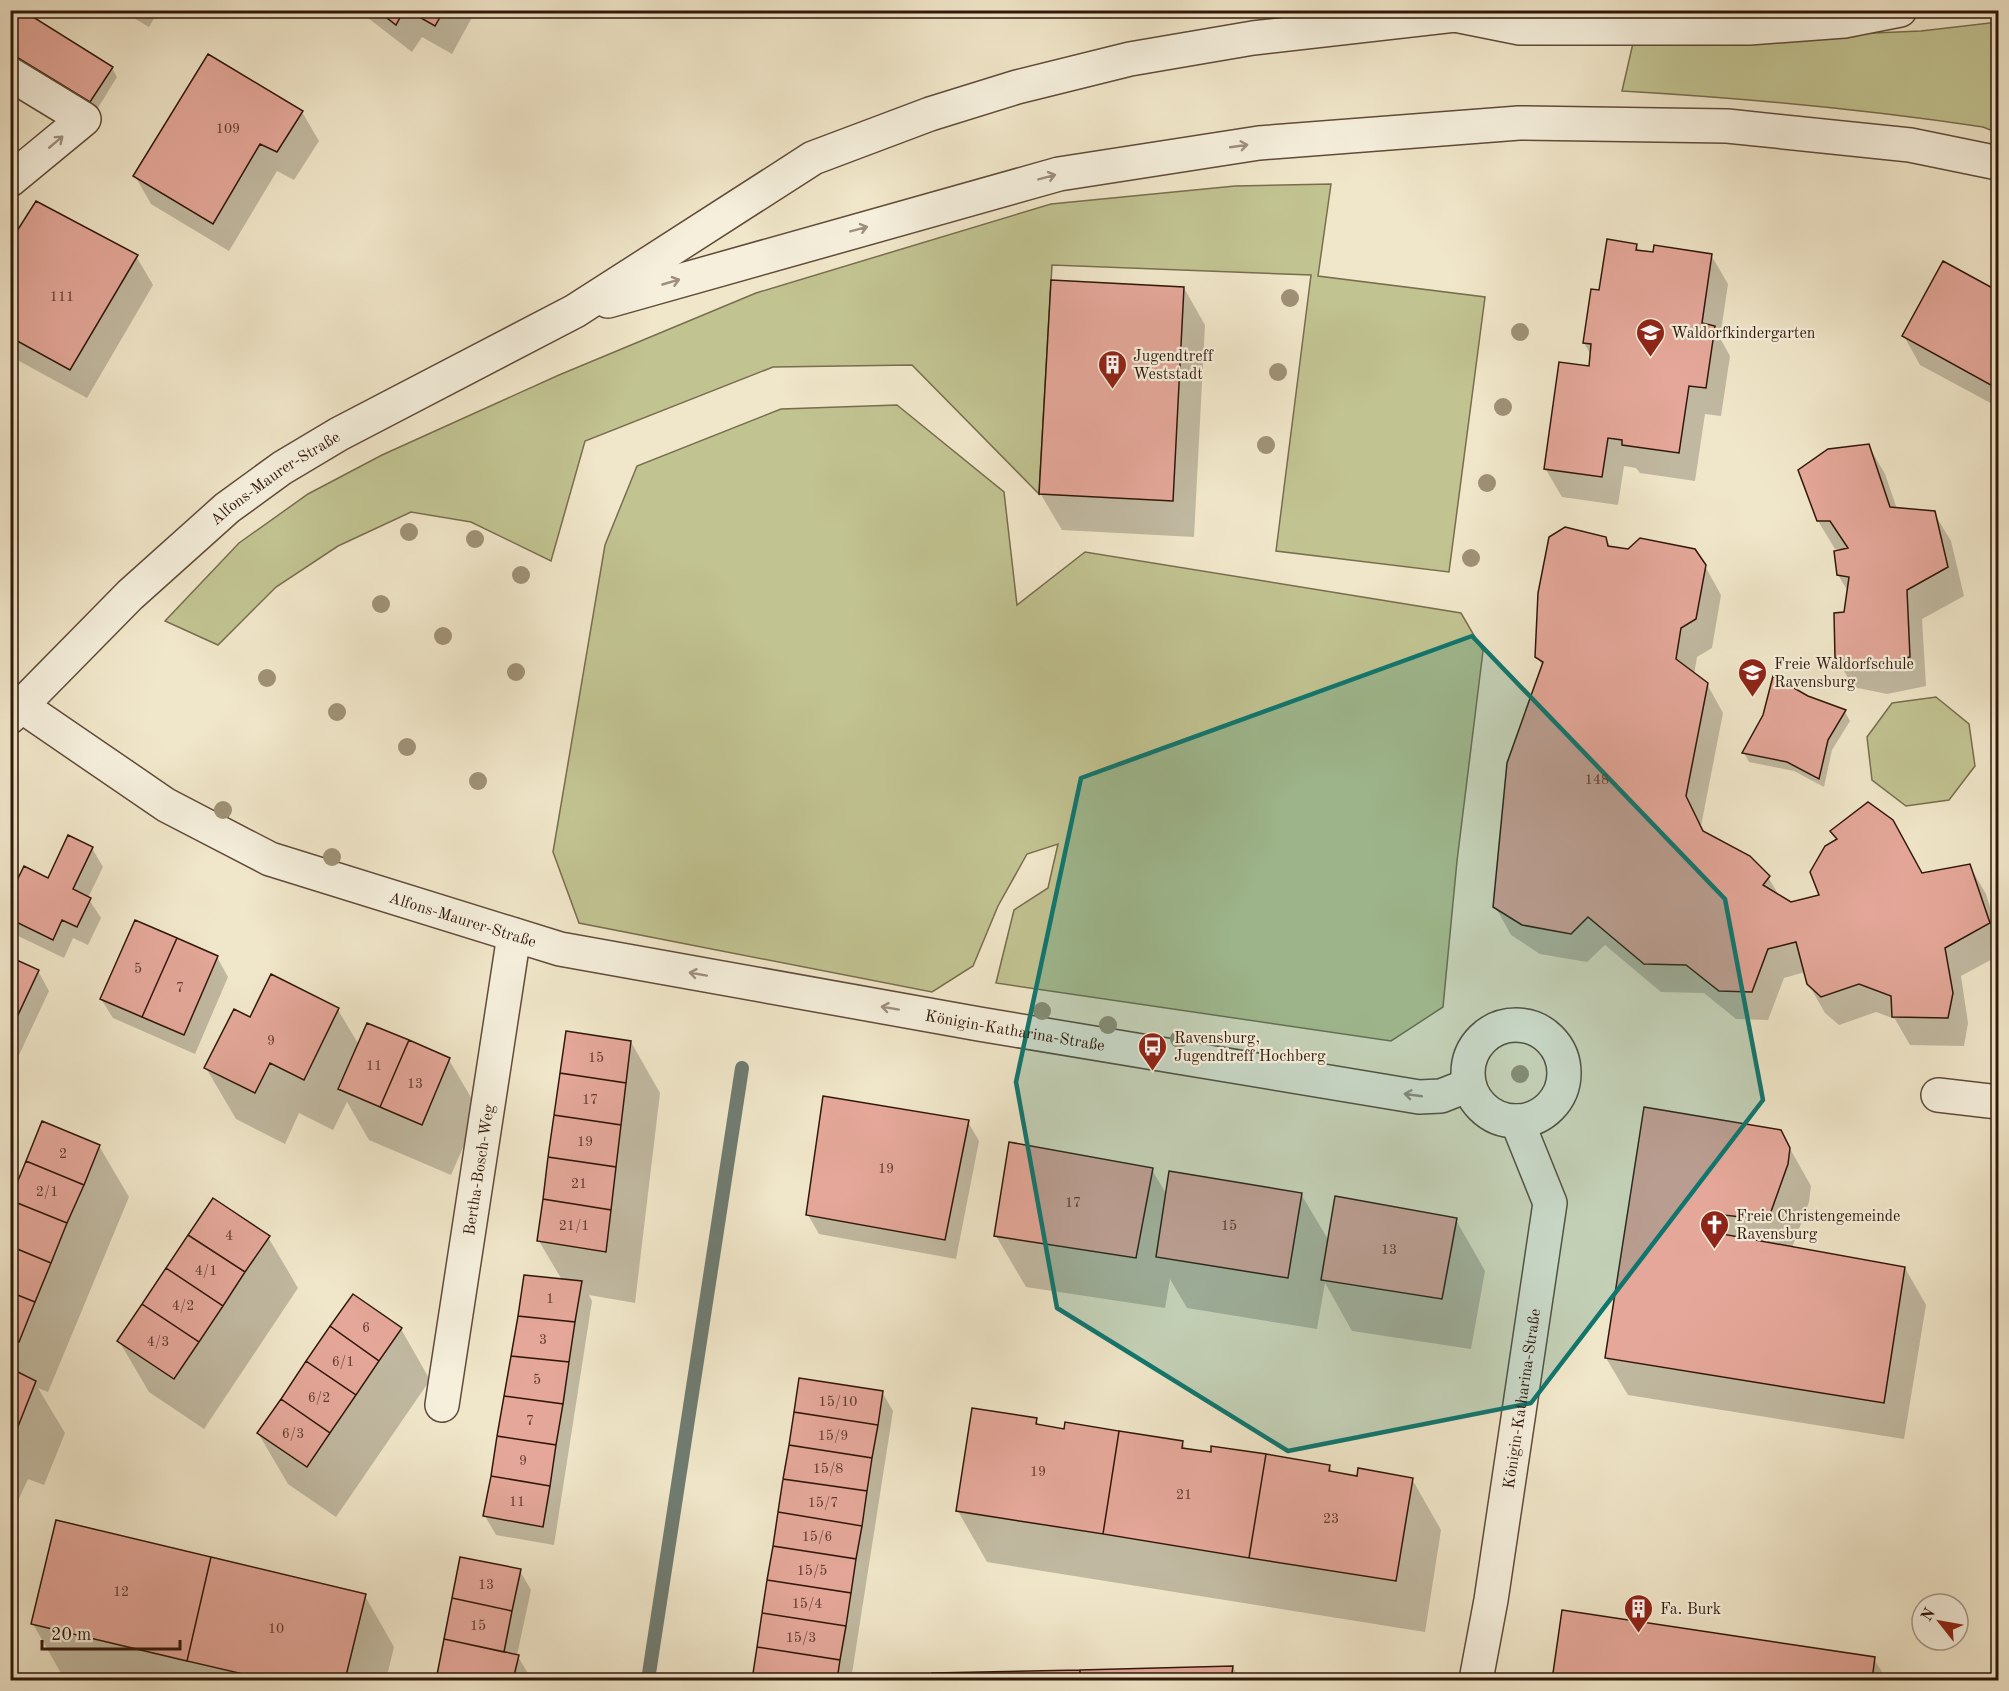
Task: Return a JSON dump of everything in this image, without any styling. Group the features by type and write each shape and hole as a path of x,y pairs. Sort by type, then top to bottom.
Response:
{"street":[{"path":"575,310 813,158 930,114 1017,87 1130,59 1253,38 1461,13 1520,28 1737,28 1844,21 1900,10"},
{"path":"10,74 84,119 10,180"},
{"path":"575,310 1059,174 1259,143 1519,123 1727,126 1910,146 1998,163"},
{"name":"Alfons-Maurer-Straße","path":"560,949 270,859 166,805 15,711 130,594 227,508 273,475 339,434 575,310"},
{"name":"Bertha-Bosch-Weg","path":"442,1405 514,935"},
{"name":"Königin-Katharina-Straße","path":"560,949 967,1022 1419,1097 1441,1096 1469,1084"},
{"path":"1517,1024 1543,1033 1560,1053 1563,1082 1557,1097 1547,1109 1533,1118 1506,1120 1485,1110 1475,1099 1469,1084 1468,1069 1472,1054 1480,1041 1490,1032 1503,1026 1517,1024"},
{"path":"1938,1095 1998,1102"},
{"name":"Königin-Katharina-Straße","path":"1476,1680 1491,1600 1550,1203 1517,1120"}],"highlighted area":[{"path":"1472,636 1725,899 1763,1100 1531,1403 1288,1451 1057,1308 1016,1082 1081,778"}],"green space":[{"path":"1998,22 1998,133 1983,127 1848,110 1622,91 1633,43 1921,31"},
{"path":"1331,184 1318,276 1485,297 1449,572 1276,551 1311,275 1052,265 1039,494 912,365 773,367 585,441 551,561 471,522 411,512 338,546 276,587 218,645 165,621 239,543 308,494 382,455 559,375 756,293 1051,204 1235,186"},
{"path":"897,405 1004,492 1017,605 1085,552 1461,613 1483,651 1457,861 1443,1007 1391,1041 996,983 1014,910 1048,888 1058,844 1027,854 998,906 973,966 932,992 579,923 553,852 605,545 637,466 781,409"},
{"path":"1936,697 1969,724 1975,766 1949,800 1906,806 1872,780 1867,737 1892,703"}],"building":[{"path":"17,10 22,10 113,67 90,102 10,53 10,21"},
{"path":"377,10 404,10 396,25"},
{"path":"407,10 444,10 435,26"},
{"path":"208,54 303,111 277,152 260,144 213,224 133,176"},
{"path":"36,201 138,255 70,370 10,337 10,242"},
{"name":"Waldorfkindergarten","path":"1607,239 1637,244 1636,250 1653,252 1654,245 1712,254 1702,323 1715,326 1706,388 1689,386 1679,453 1622,445 1622,440 1608,438 1602,477 1544,469 1559,362 1589,366 1591,344 1583,343 1591,289 1599,290"},
{"path":"1943,261 1998,291 1998,389 1902,336"},
{"name":"Jugendtreff Weststadt","path":"1051,280 1184,287 1173,501 1039,494"},
{"path":"1869,444 1890,507 1935,511 1948,567 1907,590 1910,657 1870,666 1835,658 1834,613 1844,612 1849,577 1837,575 1834,551 1848,548 1830,521 1817,521 1798,470 1828,449"},
{"path":"1565,527 1606,537 1608,546 1628,549 1640,538 1695,549 1706,565 1696,619 1681,628 1676,659 1708,683 1686,796 1703,831 1750,856 1770,876 1763,885 1791,902 1819,895 1810,872 1825,846 1837,839 1830,831 1868,802 1893,820 1922,873 1970,864 1990,923 1945,948 1953,993 1948,1018 1892,1017 1891,996 1859,984 1821,997 1807,984 1796,942 1768,949 1752,992 1719,991 1686,965 1644,964 1588,917 1571,934 1522,925 1493,907 1507,763 1543,662 1535,657 1538,593 1549,537"},
{"path":"1773,676 1808,696 1846,710 1828,740 1819,779 1787,762 1742,753 1763,715"},
{"path":"68,835 93,847 73,889 91,898 77,927 62,920 53,940 10,919 10,895 24,866 48,878"},
{"path":"135,920 177,938 142,1017 100,999"},
{"path":"177,938 218,956 184,1035 142,1017"},
{"path":"10,957 39,970 10,1032"},
{"path":"271,974 339,1008 304,1080 270,1063 255,1093 204,1068 234,1009 250,1017"},
{"path":"367,1023 409,1040 380,1107 338,1089"},
{"path":"566,1031 631,1041 626,1083 560,1073"},
{"path":"409,1040 450,1058 422,1125 380,1107"},
{"path":"560,1073 626,1083 621,1125 554,1115"},
{"path":"823,1096 969,1120 945,1240 806,1215"},
{"name":"Freie Christengemeinde Ravensburg","path":"1644,1107 1781,1130 1790,1148 1788,1164 1768,1220 1715,1214 1711,1232 1905,1267 1884,1403 1605,1358"},
{"path":"554,1115 621,1125 616,1167 548,1157"},
{"path":"42,1121 100,1145 84,1185 26,1161"},
{"path":"1009,1142 1153,1168 1136,1258 994,1236"},
{"path":"548,1157 616,1167 611,1210 543,1199"},
{"path":"26,1161 84,1185 67,1223 10,1200"},
{"path":"1169,1171 1302,1193 1288,1278 1156,1257"},
{"path":"1335,1196 1457,1218 1442,1299 1321,1280"},
{"path":"213,1198 270,1236 245,1272 188,1235"},
{"path":"543,1199 611,1210 606,1252 537,1241"},
{"path":"10,1200 67,1223 51,1263 10,1246"},
{"path":"188,1235 245,1272 223,1306 166,1268"},
{"path":"10,1246 51,1263 35,1302 10,1292"},
{"path":"166,1268 223,1306 199,1342 142,1304"},
{"path":"524,1275 582,1281 575,1322 518,1316"},
{"path":"10,1292 35,1302 19,1342 10,1338"},
{"path":"353,1294 402,1328 379,1361 330,1326"},
{"path":"142,1304 199,1342 174,1379 117,1341"},
{"path":"518,1316 575,1322 569,1362 511,1356"},
{"path":"330,1326 379,1361 356,1395 306,1361"},
{"path":"511,1356 569,1362 563,1404 504,1396"},
{"path":"306,1361 356,1395 330,1433 281,1399"},
{"path":"10,1368 36,1381 15,1434 10,1433"},
{"path":"799,1378 883,1391 878,1425 794,1412"},
{"path":"504,1396 563,1404 556,1445 497,1436"},
{"path":"281,1399 330,1433 307,1467 257,1433"},
{"path":"972,1408 1037,1418 1036,1424 1064,1429 1065,1422 1119,1431 1103,1534 956,1511"},
{"path":"794,1412 878,1425 872,1458 789,1445"},
{"path":"1119,1431 1183,1441 1182,1448 1211,1452 1211,1446 1266,1454 1249,1558 1103,1534"},
{"path":"497,1436 556,1445 550,1486 491,1476"},
{"path":"789,1445 872,1458 867,1491 783,1479"},
{"path":"1266,1454 1330,1465 1329,1471 1357,1476 1358,1468 1413,1478 1396,1581 1249,1558"},
{"path":"491,1476 550,1486 543,1527 483,1516"},
{"path":"783,1479 867,1491 862,1526 778,1512"},
{"path":"778,1512 862,1526 856,1559 773,1546"},
{"path":"56,1520 211,1557 187,1661 31,1624"},
{"path":"773,1546 856,1559 851,1593 767,1580"},
{"path":"211,1557 366,1594 345,1680 269,1680 187,1661"},
{"path":"460,1557 521,1569 512,1611 452,1598"},
{"path":"767,1580 851,1593 846,1626 762,1613"},
{"path":"452,1598 512,1611 504,1652 444,1639"},
{"name":"Fa. Burk","path":"1562,1610 1875,1657 1872,1680 1552,1680"},
{"path":"762,1613 846,1626 840,1660 757,1647"},
{"path":"444,1639 519,1655 513,1680 436,1680"},
{"path":"757,1647 840,1660 837,1680 752,1680"},
{"path":"1233,1666 1231,1680 1080,1680 1080,1670"},
{"path":"1080,1670 1080,1680 932,1680 932,1673"}],"waterway":[{"path":"648,1680 742,1068"}],"place":[{"name":"Waldorfkindergarten","path":"1650,358"},
{"name":"Jugendtreff Weststadt","path":"1112,390"},
{"name":"Freie Waldorfschule Ravensburg","path":"1753,698"},
{"name":"Ravensburg, Jugendtreff Hochberg","path":"1153,1072"},
{"name":"Freie Christengemeinde Ravensburg","path":"1715,1250"},
{"name":"Fa. Burk","path":"1639,1634"}]}
